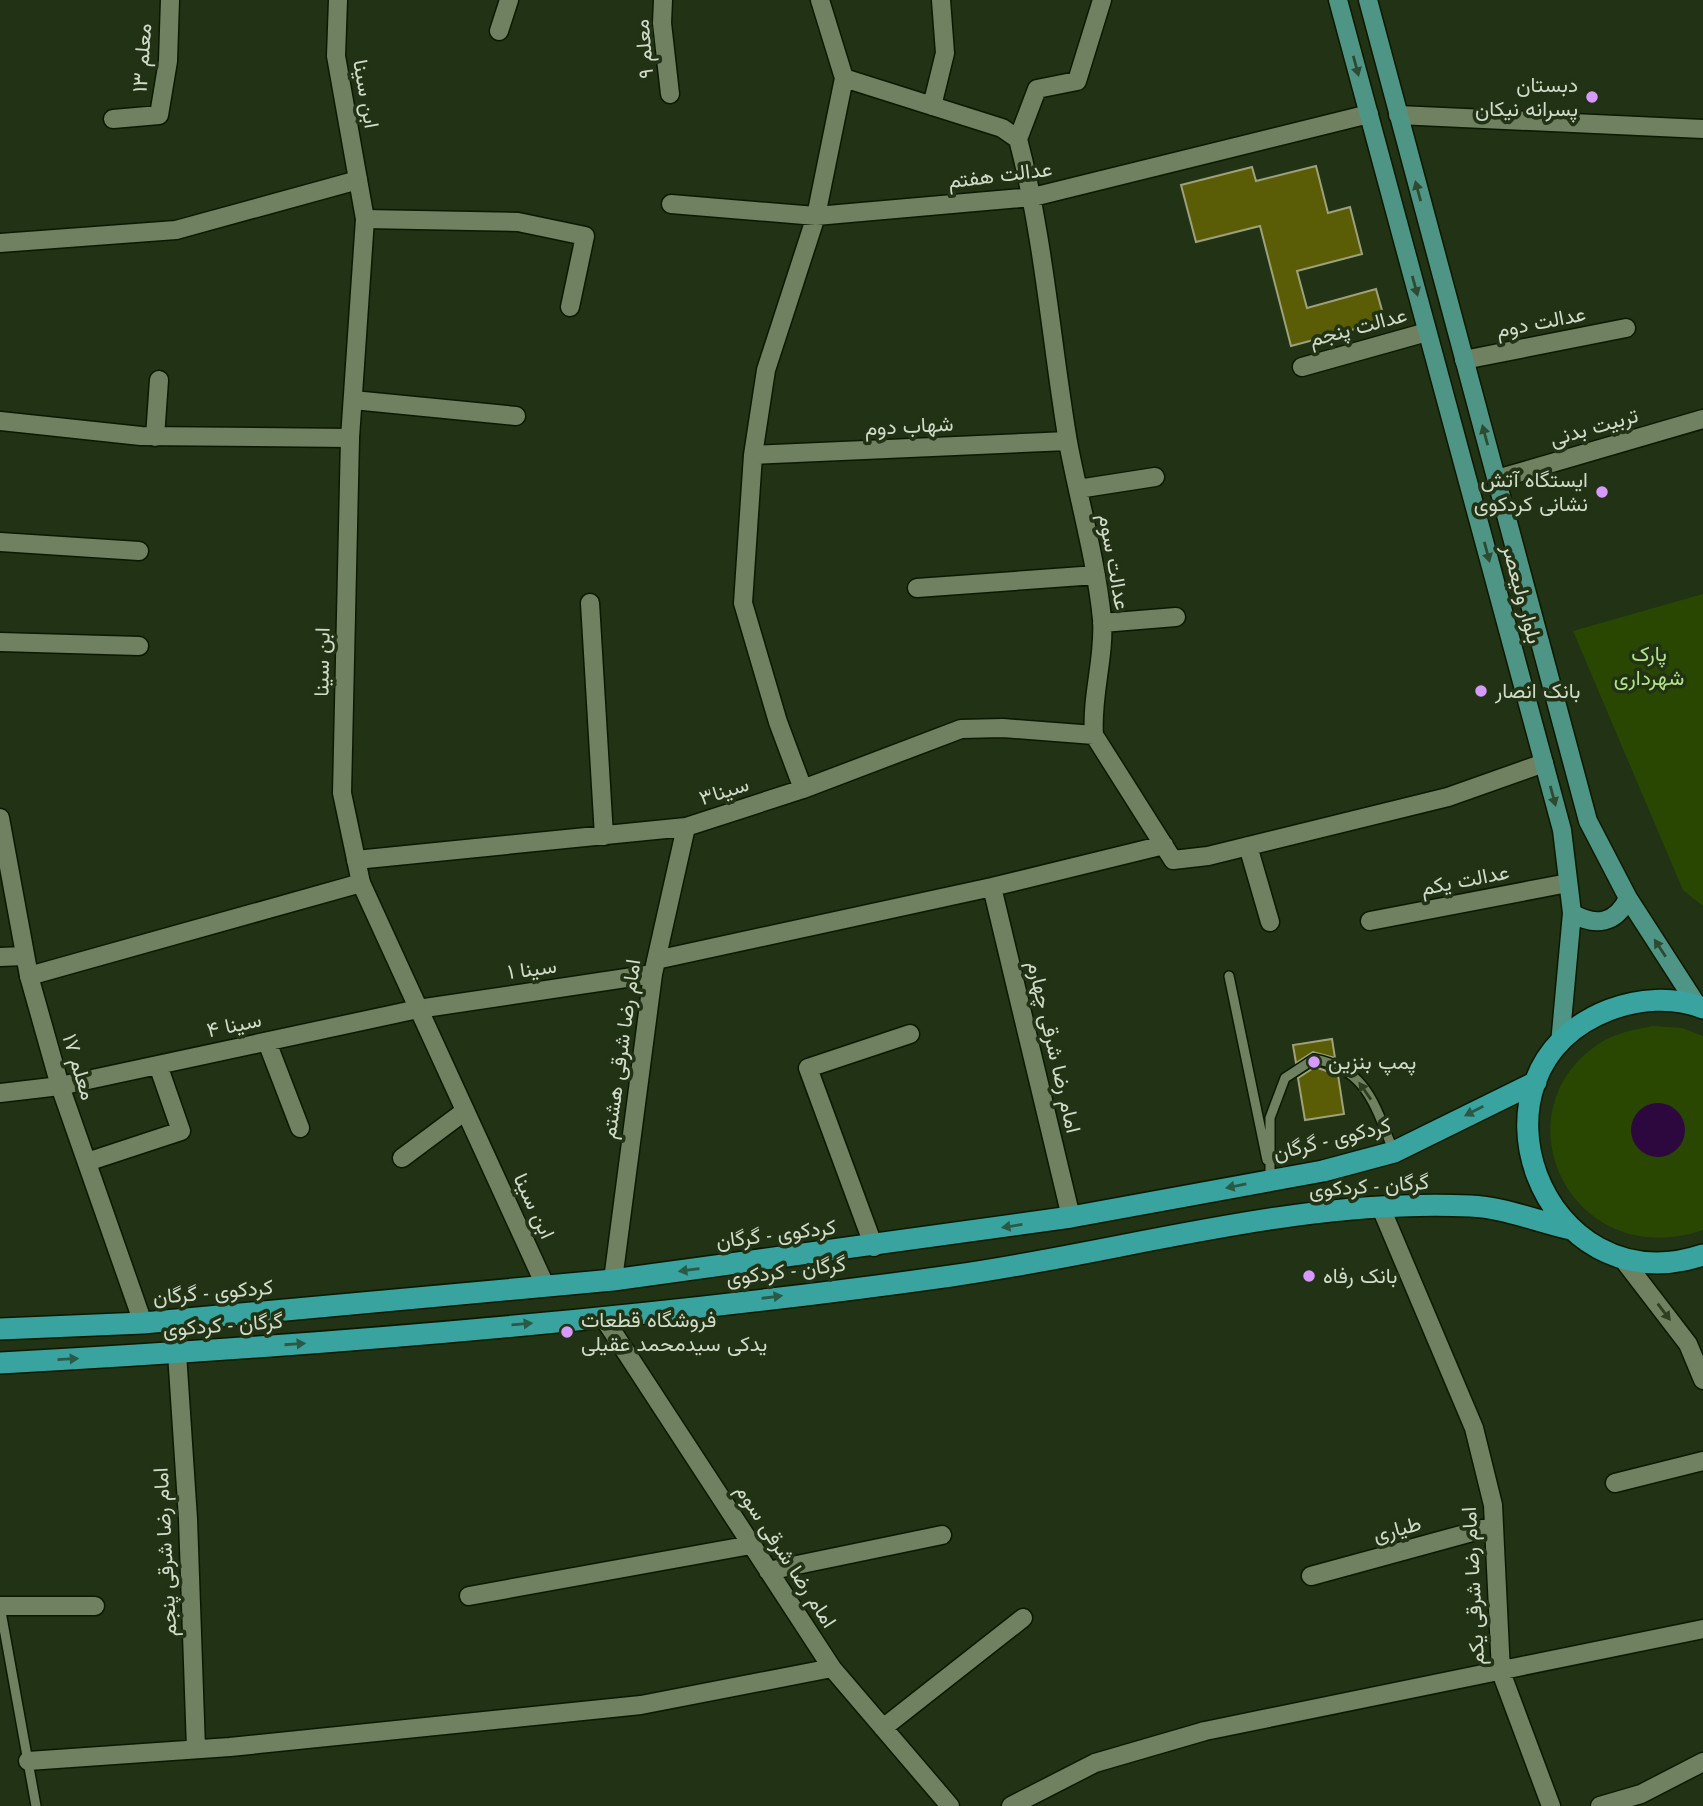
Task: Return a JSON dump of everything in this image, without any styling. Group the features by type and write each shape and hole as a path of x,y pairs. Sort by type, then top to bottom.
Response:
{"highway":[{"path":"1700,1006 1672,1000 1622,1005 1588,1021 1560,1044 1536,1082 1529,1105 1528,1152 1543,1195 1571,1230 1604,1251 1622,1258 1648,1262 1675,1262 1703,1255"},
{"name":"کردکوی - گرگان","path":"0,1329 143,1323 613,1280 874,1247 1071,1217 1323,1171 1394,1152 1536,1082"},
{"name":"گرگان - کردکوی","path":"0,1363 177,1353 603,1317 953,1276 1338,1209 1475,1206 1571,1230"}],"main road":[{"name":"بلوار ولیعصر","path":"1338,0 1562,830 1572,913 1560,1044"},
{"name":"بلوار ولیعصر","path":"1368,0 1588,821 1628,898 1700,1006"},
{"path":"1572,913 1593,922 1605,922 1616,917 1628,898"}],"street":[{"name":"معلم ۱۳","path":"113,119 159,115 168,61 170,0"},
{"name":"ابن سینا","path":"338,0 336,56 365,219 350,438 342,793 362,883 545,1285"},
{"path":"499,31 509,0"},
{"name":"معلم ۹","path":"663,0 662,23 670,94"},
{"path":"803,789 778,722 743,603 753,456 766,370 816,216 844,78 820,0"},
{"path":"932,106 945,53 941,0"},
{"path":"844,78 1002,128 1018,139 1037,89 1077,81 1102,0"},
{"name":"عدالت هفتم","path":"671,204 816,216 1033,197 1369,114"},
{"path":"1398,115 1703,129"},
{"name":"عدالت سوم","path":"1018,139 1033,197 1068,441 1096,575 1102,623 1093,718 1094,735"},
{"path":"0,243 176,230 358,180"},
{"path":"365,219 518,222 585,236 570,307"},
{"name":"عدالت دوم","path":"1464,360 1626,328"},
{"name":"عدالت پنجم","path":"1302,367 1427,332"},
{"path":"155,436 159,380"},
{"path":"353,400 516,416"},
{"name":"تربیت بدنی","path":"1497,479 1703,419"},
{"path":"0,421 155,436 350,438"},
{"name":"شهاب دوم","path":"753,456 1068,441"},
{"path":"1078,489 1155,477"},
{"path":"0,542 139,551"},
{"path":"917,588 1096,575"},
{"path":"590,603 604,836"},
{"path":"1102,623 1176,617"},
{"path":"0,642 139,646"},
{"name":"سینا۳","path":"356,860 685,827 803,789 961,729 1003,728 1094,735"},
{"path":"1094,735 1173,860 1208,856 1448,797 1544,763"},
{"name":"معلم ۱۷","path":"0,818 29,976 60,1086 143,1323"},
{"name":"امام رضا شرقی هشتم","path":"613,1280 655,967 685,827"},
{"name":"سینا ۱","path":"418,1009 655,967 1164,845"},
{"path":"1248,846 1270,922"},
{"path":"29,976 362,883"},
{"name":"عدالت یکم","path":"1370,921 1568,883"},
{"name":"امام رضا شرقی چهارم","path":"992,887 1071,1217"},
{"path":"0,957 25,956"},
{"name":"سینا ۴","path":"0,1093 60,1086 418,1009"},
{"path":"874,1247 808,1068 910,1034"},
{"path":"267,1042 300,1128"},
{"path":"87,1162 181,1131 158,1065"},
{"path":"402,1158 465,1111"},
{"name":"امام رضا شرقی یکم","path":"1381,1208 1474,1428 1493,1505 1501,1672 1551,1806"},
{"path":"1622,1258 1688,1344 1703,1380"},
{"name":"امام رضا شرقی سوم","path":"603,1317 832,1668 950,1806"},
{"name":"امام رضا شرقی پنجم","path":"177,1353 188,1519 196,1749"},
{"path":"1615,1483 1703,1461"},
{"name":"طیاری","path":"1311,1576 1494,1526"},
{"path":"768,1571 942,1535"},
{"path":"469,1596 751,1545"},
{"path":"0,1606 95,1605"},
{"path":"883,1728 1023,1618"},
{"path":"1011,1806 1095,1763 1205,1731 1703,1629"},
{"path":"28,1761 196,1749 641,1705 832,1668"},
{"path":"1600,1806 1641,1794 1703,1762"}],"lane":[{"path":"1229,976 1270,1179"},
{"path":"1270,1179 1270,1118 1285,1079 1314,1059 1346,1069 1367,1090 1394,1152"},
{"path":"0,1606 36,1806"}],"green space":[{"name":"پارک شهرداری","path":"1703,594 1703,906 1683,890 1573,631"},
{"path":"1653,1026 1682,1028 1703,1036 1703,1230 1657,1238 1617,1229 1585,1209 1563,1180 1552,1146 1553,1110 1567,1075 1603,1041"}],"shaded area":[{"path":"1663,1103 1673,1107 1681,1115 1685,1130 1681,1145 1673,1153 1653,1157 1643,1153 1635,1145 1631,1125 1635,1115 1643,1107"}],"building":[{"path":"1316,166 1328,213 1350,207 1362,254 1297,271 1307,308 1376,289 1385,321 1291,346 1260,226 1196,242 1181,185 1252,167 1256,181"},
{"path":"1332,1039 1335,1058 1313,1052 1296,1063 1293,1045"},
{"path":"1315,1067 1338,1075 1344,1114 1305,1120 1298,1078"}],"place":[{"name":"دبستان پسرانه نیکان","path":"1592,97"},
{"name":"ایستگاه آتش نشانی کردکوی","path":"1602,492"},
{"name":"بانک انصار","path":"1481,691"},
{"name":"پمپ بنزین","path":"1314,1062"},
{"name":"بانک رفاه","path":"1309,1276"},
{"name":"فروشگاه قطعات یدکی سیدمحمد عقیلی","path":"567,1332"}]}
